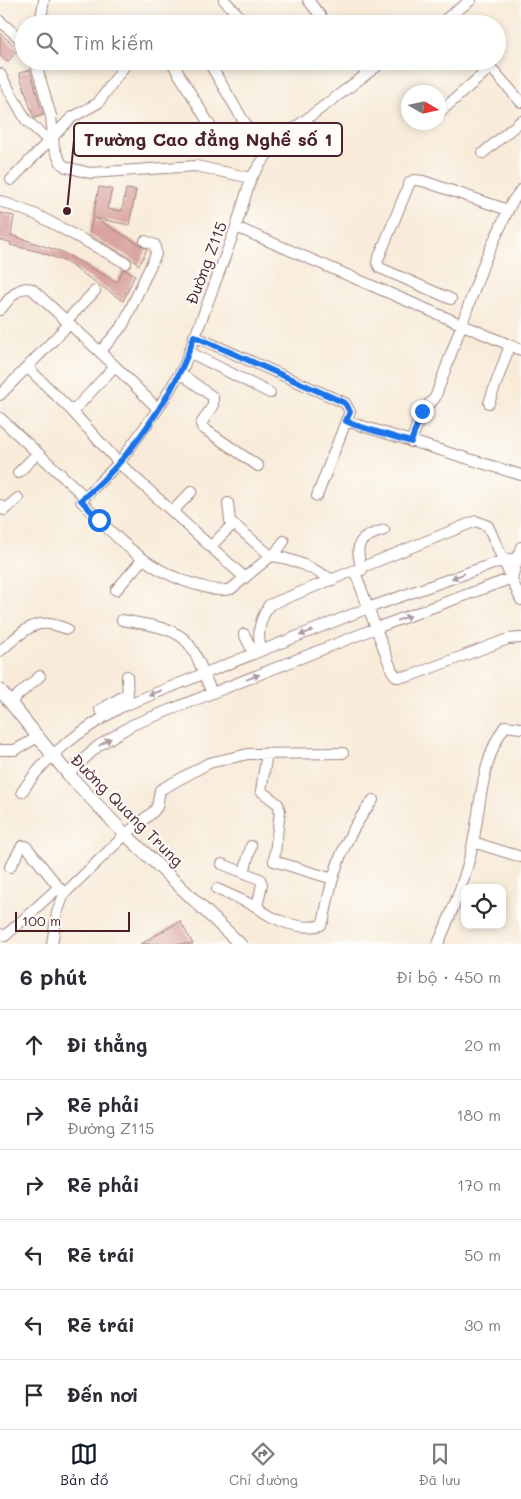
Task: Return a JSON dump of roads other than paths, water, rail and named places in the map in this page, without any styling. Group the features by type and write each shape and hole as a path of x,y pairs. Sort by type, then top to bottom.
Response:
{"main road":[{"name":"Đường Quang Trung","path":"0,690 68,774 126,834 240,944"}],"street":[{"path":"42,15 44,0"},
{"path":"224,0 239,15"},
{"path":"308,0 320,15"},
{"path":"454,15 471,0"},
{"path":"0,21 15,34"},
{"path":"38,70 51,116 51,138 54,148 61,163 78,172 119,172 196,166 251,178"},
{"path":"12,180 71,118 98,102 121,70"},
{"path":"176,70 216,137 221,138 242,125 243,120"},
{"path":"213,70 243,120 268,154"},
{"name":"Đường Z115","path":"83,499 119,463 158,409 180,373 236,227 251,178 276,142 370,70"},
{"path":"446,106 482,70"},
{"path":"493,70 521,102"},
{"path":"0,74 26,120 51,138"},
{"path":"483,153 521,121"},
{"path":"451,299 380,268 377,262 410,182 414,180 423,181 508,210"},
{"path":"411,442 422,411 435,398 485,260 508,210 521,190"},
{"path":"0,201 37,215 126,264"},
{"path":"236,227 521,350"},
{"path":"100,352 123,325 156,254 155,245 145,240"},
{"path":"404,301 413,284"},
{"path":"0,310 19,289 26,287 32,289 158,409"},
{"path":"0,395 95,291"},
{"path":"194,336 345,403 350,412 317,496"},
{"path":"489,403 510,345"},
{"path":"189,352 270,393"},
{"path":"71,410 75,409 115,366"},
{"path":"27,367 71,410 119,463 245,578"},
{"path":"180,373 213,397 212,405 201,424 203,428 258,466"},
{"path":"0,418 83,499 116,538 168,575 192,584 222,591 231,589 272,556 284,540"},
{"path":"346,421 521,474"},
{"path":"18,473 37,454"},
{"path":"173,511 192,491"},
{"path":"0,505 4,510 18,498"},
{"path":"228,503 228,514 233,524 272,556 310,567 333,580"},
{"path":"257,652 257,633 260,620 269,605 358,571 476,521 488,526 521,598"},
{"path":"211,546 233,524"},
{"path":"384,530 371,534 360,542 357,549 358,571 368,608 392,671 400,677 410,676 508,639 521,638"},
{"path":"100,710 203,674 368,608 504,560 520,552"},
{"path":"512,578 520,552"},
{"path":"116,590 143,559"},
{"path":"68,774 98,746 132,725 376,628 512,578"},
{"path":"122,620 164,629 178,635 188,643 212,693"},
{"path":"0,651 28,628 42,623 50,622 67,629"},
{"path":"244,634 257,652"},
{"path":"10,702 40,676"},
{"path":"128,676 128,699"},
{"path":"22,792 38,767 85,728 128,699"},
{"path":"438,944 456,898 473,842 484,778 493,750 505,726 521,728"},
{"path":"0,750 15,750 38,737"},
{"path":"267,753 261,791 278,804 280,811 274,861 333,879"},
{"path":"0,934 5,936 154,812 157,807 160,790 210,763 248,754 343,753"},
{"path":"217,889 257,907 273,917 295,924 314,927 321,925 333,879 349,833 373,800"},
{"path":"473,842 521,857"},
{"path":"10,867 19,849 22,846 26,846 62,890"},
{"path":"244,873 251,846"},
{"path":"222,864 260,879 262,884 257,907"},
{"path":"52,944 62,890"}],"place":[{"name":"Trường Cao đẳng Nghề số 1","path":"67,211"}]}
